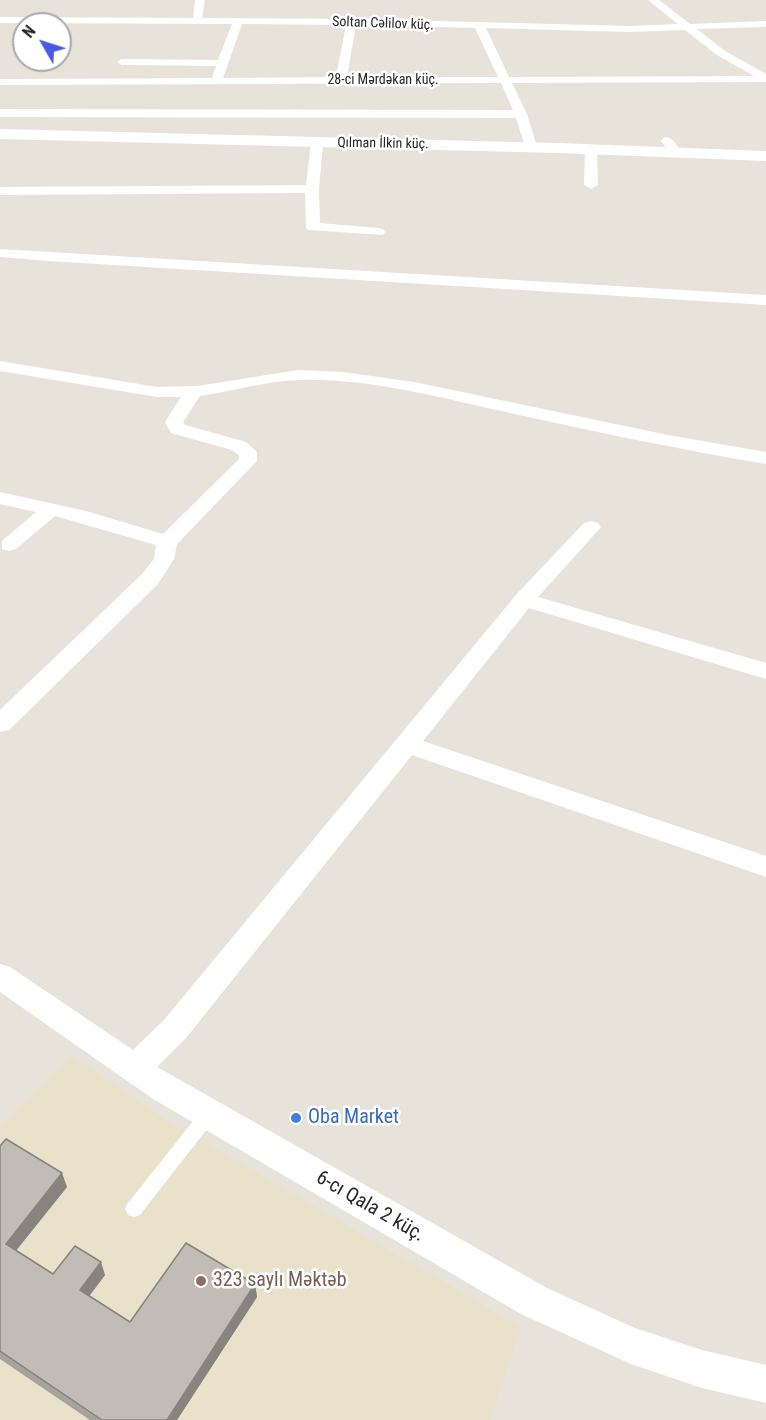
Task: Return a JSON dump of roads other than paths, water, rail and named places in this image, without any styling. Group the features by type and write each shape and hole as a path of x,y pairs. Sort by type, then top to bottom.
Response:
{"street":[{"path":"197,21 200,0"},
{"path":"653,0 721,53 766,79"},
{"path":"399,12 418,15 415,29"},
{"name":"Soltan Cəlilov küç.","path":"72,19 108,16 238,21 268,16 415,29 691,28 766,24"},
{"path":"216,80 238,21"},
{"path":"341,80 352,22"},
{"path":"480,27 521,114 531,147"},
{"path":"122,63 223,63"},
{"name":"28-ci Mərdəkan küç.","path":"0,81 766,79"},
{"path":"0,113 521,114"},
{"name":"Qılman İlkin küç.","path":"0,134 591,149 671,147 766,156"},
{"path":"317,143 312,189 313,226 378,232"},
{"path":"591,149 591,185"},
{"path":"0,191 312,189"},
{"path":"0,253 601,293 766,300"},
{"path":"0,366 157,392 193,393 258,379 303,375 336,377 430,391 665,441 766,458"},
{"path":"0,724 150,579 164,559 167,543 248,461 247,450 239,446 177,429 174,422 193,393"},
{"path":"0,498 79,514 167,543"},
{"path":"9,545 51,509"},
{"path":"134,1069 175,1029 524,600 591,527"},
{"path":"524,600 766,671"},
{"path":"405,744 766,867"},
{"name":"6-cı Qala 2 küç.","path":"0,976 134,1069 208,1115 524,1295 574,1321 631,1346 692,1366 766,1384"}],"lane":[{"path":"134,1209 208,1115"}],"place":[{"name":"Oba Market","path":"296,1118"},
{"name":"323 saylı Məktəb","path":"201,1281"}]}
